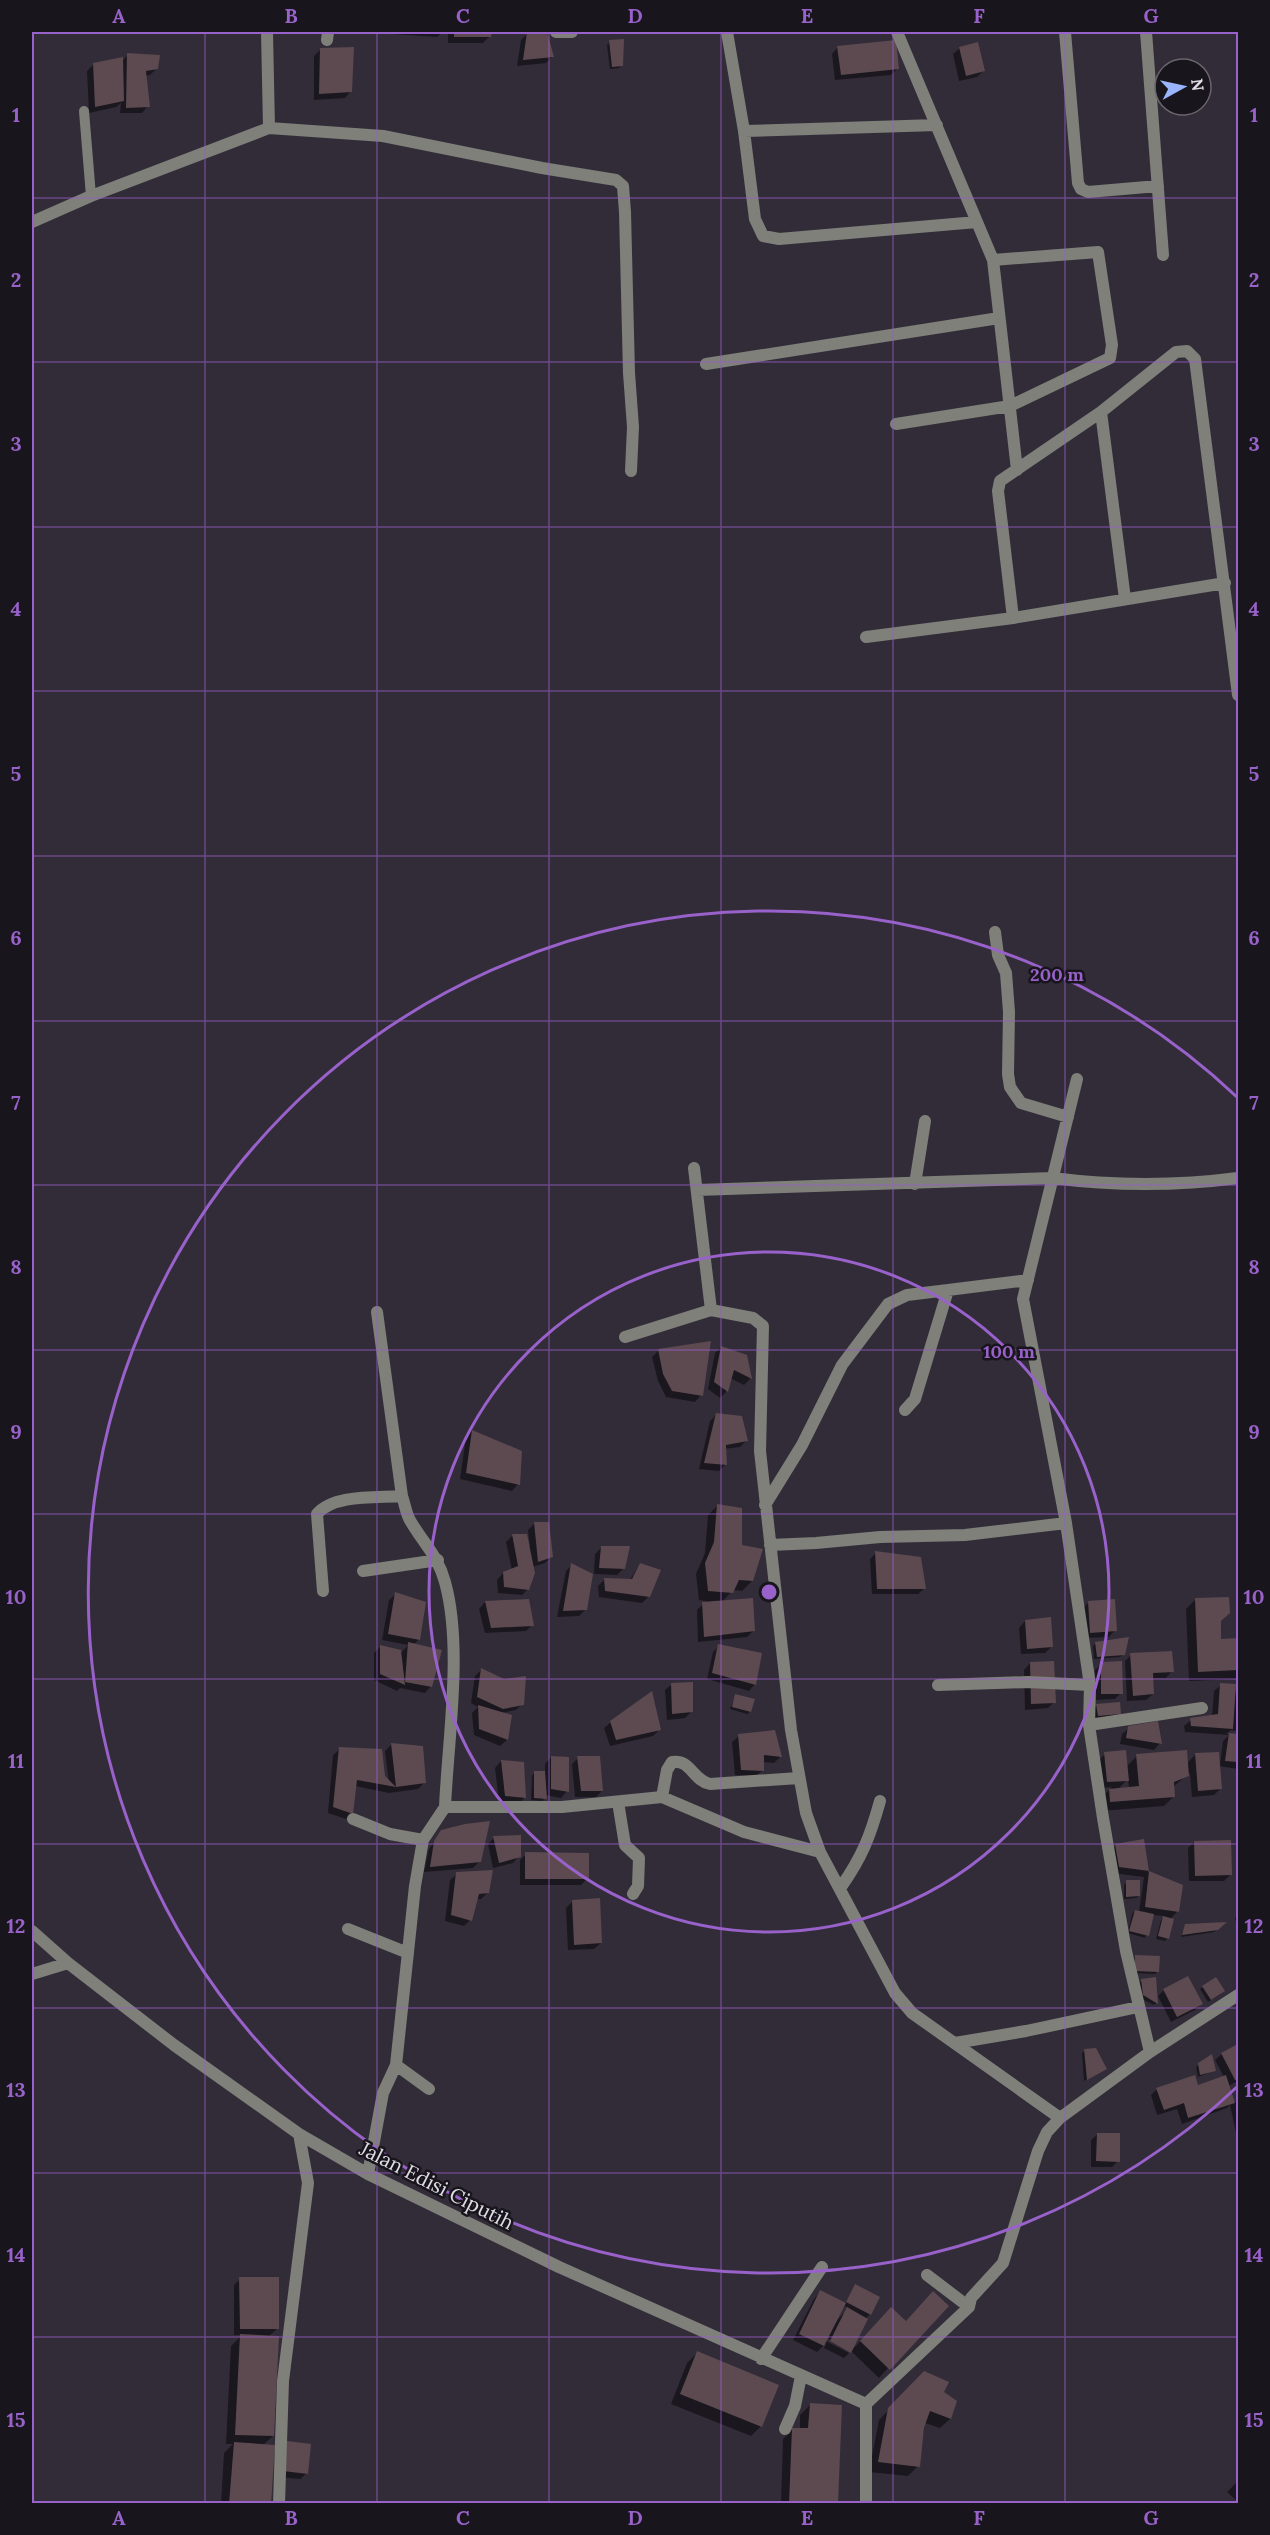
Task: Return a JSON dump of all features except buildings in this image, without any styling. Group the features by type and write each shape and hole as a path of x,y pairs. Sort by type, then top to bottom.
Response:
{"street":[{"path":"267,32 269,128"},
{"path":"556,32 572,32"},
{"path":"727,32 744,131 755,219 763,236 779,239 976,222"},
{"path":"897,32 993,260 1017,470"},
{"path":"1065,32 1078,183 1081,189 1088,192 1158,186"},
{"path":"1146,32 1163,255"},
{"path":"744,131 937,125"},
{"path":"32,222 91,196 269,128 383,136 542,168 616,180 621,183 625,212 629,373 633,427 631,471"},
{"path":"896,424 1010,406 1110,358 1112,345 1098,252 993,260"},
{"path":"706,364 999,318"},
{"path":"1012,618 998,491 1000,481 1101,412 1176,352 1187,351 1195,359 1239,695"},
{"path":"1101,412 1125,599"},
{"path":"866,637 1012,618 1225,583"},
{"path":"995,932 998,955 1006,974 1010,1087 1021,1103 1068,1118"},
{"path":"1077,1079 1023,1299 1066,1524 1090,1684 1089,1725 1124,1940 1150,2052"},
{"path":"915,1184 926,1121"},
{"path":"694,1168 711,1310"},
{"path":"697,1190 1053,1179 1095,1184 1192,1184 1239,1178"},
{"path":"765,1505 802,1445 842,1365 888,1304 907,1296 1028,1280"},
{"path":"905,1410 915,1399 948,1290"},
{"path":"625,1337 711,1310 753,1318 763,1326 760,1451 765,1505 790,1730 806,1813 820,1852 841,1887 895,1993 912,2013 1060,2118"},
{"path":"368,2174 383,2093 396,2065 415,1886 423,1840 445,1807 453,1650 452,1621 438,1560 410,1520 402,1496 377,1312"},
{"path":"323,1591 317,1514 324,1506 335,1501 402,1496"},
{"path":"770,1545 880,1537 965,1535 1066,1524"},
{"path":"363,1570 438,1560"},
{"path":"938,1685 1028,1682 1090,1684"},
{"path":"1089,1725 1202,1708"},
{"path":"662,1797 667,1770 672,1762 682,1762 690,1767 698,1780 710,1784 799,1778"},
{"path":"445,1807 562,1807 662,1797 744,1832 820,1852"},
{"path":"841,1887 859,1862 880,1801"},
{"path":"618,1802 625,1845 639,1858 638,1886 633,1894"},
{"path":"353,1819 390,1834 423,1840"},
{"path":"348,1929 408,1953"},
{"name":"Jalan Edisi Ciputih","path":"32,1931 68,1964 174,2044 299,2134 368,2174 559,2268 866,2404"},
{"path":"32,1974 68,1964"},
{"path":"866,2504 866,2404 969,2307 971,2298 1003,2263 1038,2151 1047,2132 1060,2118 1150,2052 1239,1995"},
{"path":"955,2043 1026,2031 1138,2007"},
{"path":"396,2065 429,2089"},
{"path":"279,2504 283,2381 308,2183 299,2134"},
{"path":"761,2359 822,2267"},
{"path":"927,2275 969,2307"},
{"path":"785,2429 795,2406 801,2376"}],"lane":[{"path":"84,111 91,196"}]}
